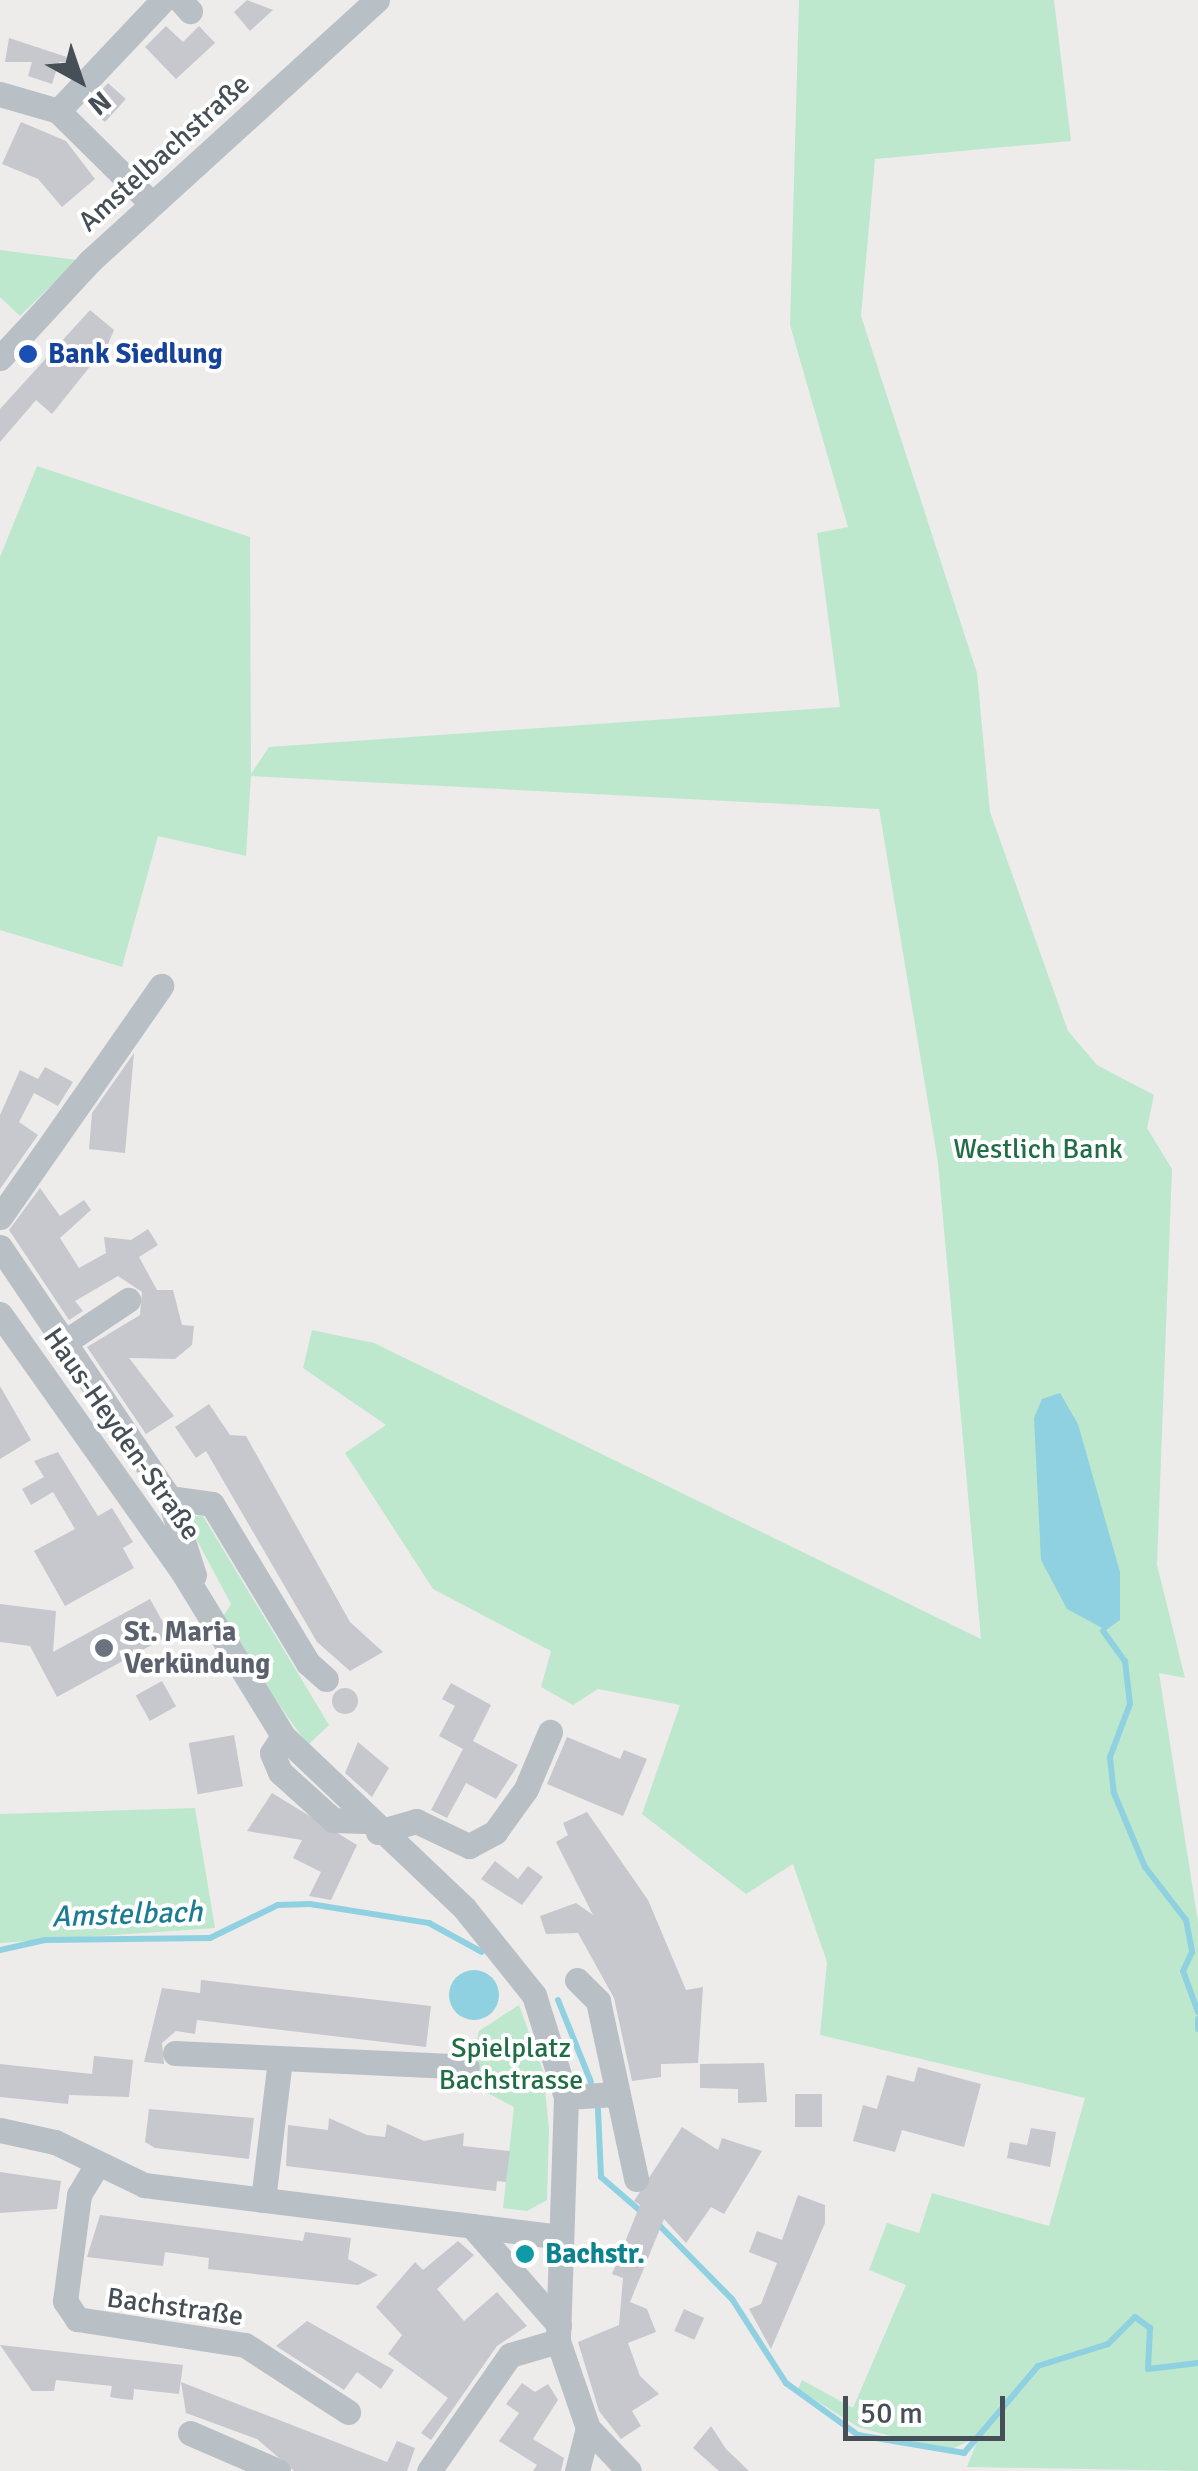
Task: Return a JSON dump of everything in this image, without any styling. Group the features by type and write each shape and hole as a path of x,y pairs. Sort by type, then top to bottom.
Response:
{"street":[{"path":"58,111 162,0"},
{"name":"Amstelbachstraße","path":"0,358 151,203 377,0"},
{"path":"0,94 58,111 151,203"},
{"path":"0,1217 161,986"},
{"name":"Haus-Heyden-Straße","path":"0,1247 170,1498 194,1590"},
{"name":"Haus-Heyden-Straße","path":"65,1342 128,1300"},
{"name":"Haus-Heyden-Straße","path":"0,1314 194,1590 283,1736 272,1753 280,1772 333,1820 371,1826 514,1964 636,2180"},
{"name":"Haus-Heyden-Straße","path":"170,1498 212,1504 308,1664 326,1679"},
{"path":"371,1826 416,1821 469,1846 495,1832 526,1789 550,1732"},
{"name":"Haus-Heyden-Straße","path":"577,1980 598,2001 592,2096 560,2237 558,2333 588,2428 629,2471"},
{"path":"175,2053 467,2067"},
{"path":"263,2200 280,2060"},
{"path":"0,2130 55,2142 95,2168 144,2185 560,2237"},
{"name":"Bachstraße","path":"95,2168 79,2195 64,2301 76,2319 245,2344 348,2412"},
{"path":"429,2471 510,2355 558,2333 472,2226"},
{"path":"578,2471 588,2428"},
{"path":"190,2433 278,2471"}],"green space":[{"name":"Westlich Bank","path":"799,0 1054,0 1071,141 875,159 861,316 977,673 990,812 1068,1031 1097,1065 1154,1095 1147,1128 1172,1169 1157,1565 1185,1678 1159,1673 1198,1922 1198,2471 967,2467 979,2436 952,2449 901,2439 858,2427 798,2389 802,2380 853,2408 906,2285 869,2270 887,2223 919,2233 932,2193 1049,2226 1085,2098 820,2035 827,1962 793,1864 746,1894 642,1814 680,1705 598,1689 573,1705 541,1687 551,1651 433,1589 345,1453 386,1425 303,1368 312,1330 374,1343 981,1639 938,1163 879,809 251,776 246,856 158,836 122,967 0,930 0,557 37,466 250,537 251,774 269,747 840,707 817,533 848,527 790,325"},
{"path":"0,250 77,260 20,316 0,297"},
{"path":"184,1516 203,1516 329,1725 308,1745 236,1645 222,1618 231,1604"},
{"path":"195,1808 215,1928 0,1943 0,1814"},
{"name":"Spielplatz Bachstrasse","path":"519,2005 543,2071 549,2129 547,2200 527,2211 503,2208 514,2107 478,2088 475,2047 479,2031"}],"water":[{"path":"1060,1393 1078,1424 1120,1572 1120,1620 1106,1630 1067,1609 1041,1560 1034,1418 1042,1399"},
{"path":"474,1970 492,1977 499,1995 492,2013 474,2020 456,2013 449,1995 456,1977"}],"building":[{"path":"247,0 273,10 250,31 234,12"},
{"path":"166,26 183,42 199,26 215,43 176,79 145,47"},
{"path":"9,38 73,59 72,62 59,62 52,84 28,76 32,62 5,62"},
{"path":"108,83 126,99 105,122 87,106"},
{"path":"21,122 66,141 95,179 62,207 38,179 2,164"},
{"path":"90,310 114,330 108,344 52,414 36,400 0,442 0,409"},
{"path":"134,1053 125,1153 89,1149 92,1113"},
{"path":"45,1067 73,1082 58,1106 34,1093 19,1122 38,1135 0,1189 0,1115 20,1070 38,1079"},
{"path":"40,1188 60,1216 84,1200 91,1210 60,1238 79,1268 106,1253 104,1237 131,1240 148,1229 158,1245 139,1257 157,1290 173,1290 182,1325 194,1326 192,1345 175,1359 129,1358 174,1416 146,1434 87,1347 140,1315 142,1292 118,1276 75,1301 83,1311 69,1320 9,1230"},
{"path":"0,1386 31,1440 0,1459"},
{"path":"209,1404 230,1435 246,1436 350,1622 383,1652 350,1671 317,1642 206,1451 196,1458 175,1427"},
{"path":"58,1452 98,1516 112,1508 133,1542 123,1548 134,1568 65,1606 34,1551 75,1529 53,1492 31,1505 22,1489 44,1477 34,1461"},
{"name":"St. Maria Verkündung","path":"150,1599 170,1635 57,1697 30,1646 0,1642 0,1604 56,1611 53,1652"},
{"path":"162,1681 176,1706 150,1721 136,1696"},
{"path":"451,1683 491,1705 473,1741 518,1765 496,1799 466,1783 447,1818 431,1810 463,1749 439,1736 455,1706 442,1699"},
{"path":"345,1688 355,1691 355,1711 345,1714 335,1711 332,1701 335,1691"},
{"path":"234,1735 243,1786 198,1794 189,1743"},
{"path":"567,1737 620,1759 624,1750 647,1759 623,1816 547,1784"},
{"path":"358,1742 389,1768 372,1797 345,1773"},
{"path":"272,1793 357,1845 331,1900 309,1896 321,1872 293,1858 302,1840 247,1831"},
{"path":"587,1812 648,1900 686,1990 703,1987 698,2063 661,2064 661,2077 632,2081 614,1998 578,1933 546,1934 540,1916 576,1903 593,1915 556,1842 568,1835 563,1823"},
{"path":"495,1861 518,1879 528,1866 543,1877 522,1905 481,1879"},
{"path":"201,1980 431,2006 426,2047 197,2020 195,2034 176,2031 162,2043 164,2064 144,2062 162,1988 200,1993"},
{"path":"94,2056 133,2060 129,2097 69,2095 68,2104 0,2097 0,2064 92,2074"},
{"path":"764,2063 767,2102 738,2103 738,2089 700,2088 700,2064"},
{"path":"918,2067 981,2084 964,2147 902,2130 895,2152 853,2141 863,2105 877,2109 887,2075 914,2082"},
{"path":"795,2094 822,2094 822,2127 795,2127"},
{"path":"149,2109 254,2118 249,2159 155,2148 145,2142"},
{"path":"329,2118 367,2135 385,2137 387,2124 424,2141 464,2133 463,2146 510,2151 506,2182 497,2181 496,2191 286,2166 288,2125 328,2130"},
{"path":"682,2127 718,2150 722,2138 762,2151 724,2214 711,2207 686,2243 664,2219 630,2302 647,2309 656,2332 628,2343 640,2376 659,2394 632,2411 641,2426 621,2439 599,2411 578,2342 619,2325 623,2278 612,2274 640,2205 634,2201"},
{"path":"1031,2128 1056,2132 1050,2167 1007,2158 1010,2142 1027,2145"},
{"path":"0,2172 61,2181 57,2209 0,2213"},
{"path":"798,2195 825,2205 825,2223 771,2349 749,2309 761,2304 777,2263 749,2252 757,2231 782,2240"},
{"path":"100,2215 303,2241 305,2232 351,2238 348,2259 378,2275 358,2285 208,2269 209,2258 165,2252 163,2266 87,2257"},
{"path":"458,2241 474,2255 437,2289 464,2321 497,2292 527,2326 497,2346 431,2440 421,2433 448,2398 388,2354 402,2335 376,2307 415,2262 423,2270"},
{"path":"684,2309 704,2318 694,2340 674,2331"},
{"path":"307,2321 394,2370 381,2389 357,2372 344,2390 276,2346"},
{"path":"0,2345 183,2365 179,2394 134,2389 133,2400 122,2399 110,2397 112,2386 56,2380 54,2391 32,2391"},
{"path":"181,2382 387,2462 397,2441 415,2448 407,2471 294,2471 257,2439 186,2413"},
{"path":"522,2383 535,2392 548,2384 558,2400 533,2439 564,2458 561,2471 533,2471 537,2465 499,2441 519,2413 506,2404"},
{"path":"711,2426 726,2449 749,2471 719,2471 693,2448"}],"waterway":[{"path":"1103,1631 1125,1661 1130,1704 1110,1757 1114,1793 1145,1867 1186,1920 1192,1952 1183,1971 1198,2012"},
{"name":"Amstelbach","path":"0,1950 45,1940 210,1938 278,1905 310,1904 429,1923 482,1952"},
{"name":"Amstelbach","path":"558,2000 591,2082"},
{"path":"1198,2019 1198,2029"},
{"name":"Amstelbach","path":"598,2110 601,2177 644,2214"},
{"name":"Amstelbach","path":"655,2221 732,2299 786,2383 858,2435 964,2453 1038,2366 1108,2344 1135,2317 1150,2328 1148,2369 1198,2363"}],"place":[{"name":"Bank Siedlung","path":"28,354"},
{"name":"St. Maria Verkündung","path":"104,1648"},
{"name":"Bachstr.","path":"525,2254"}]}
